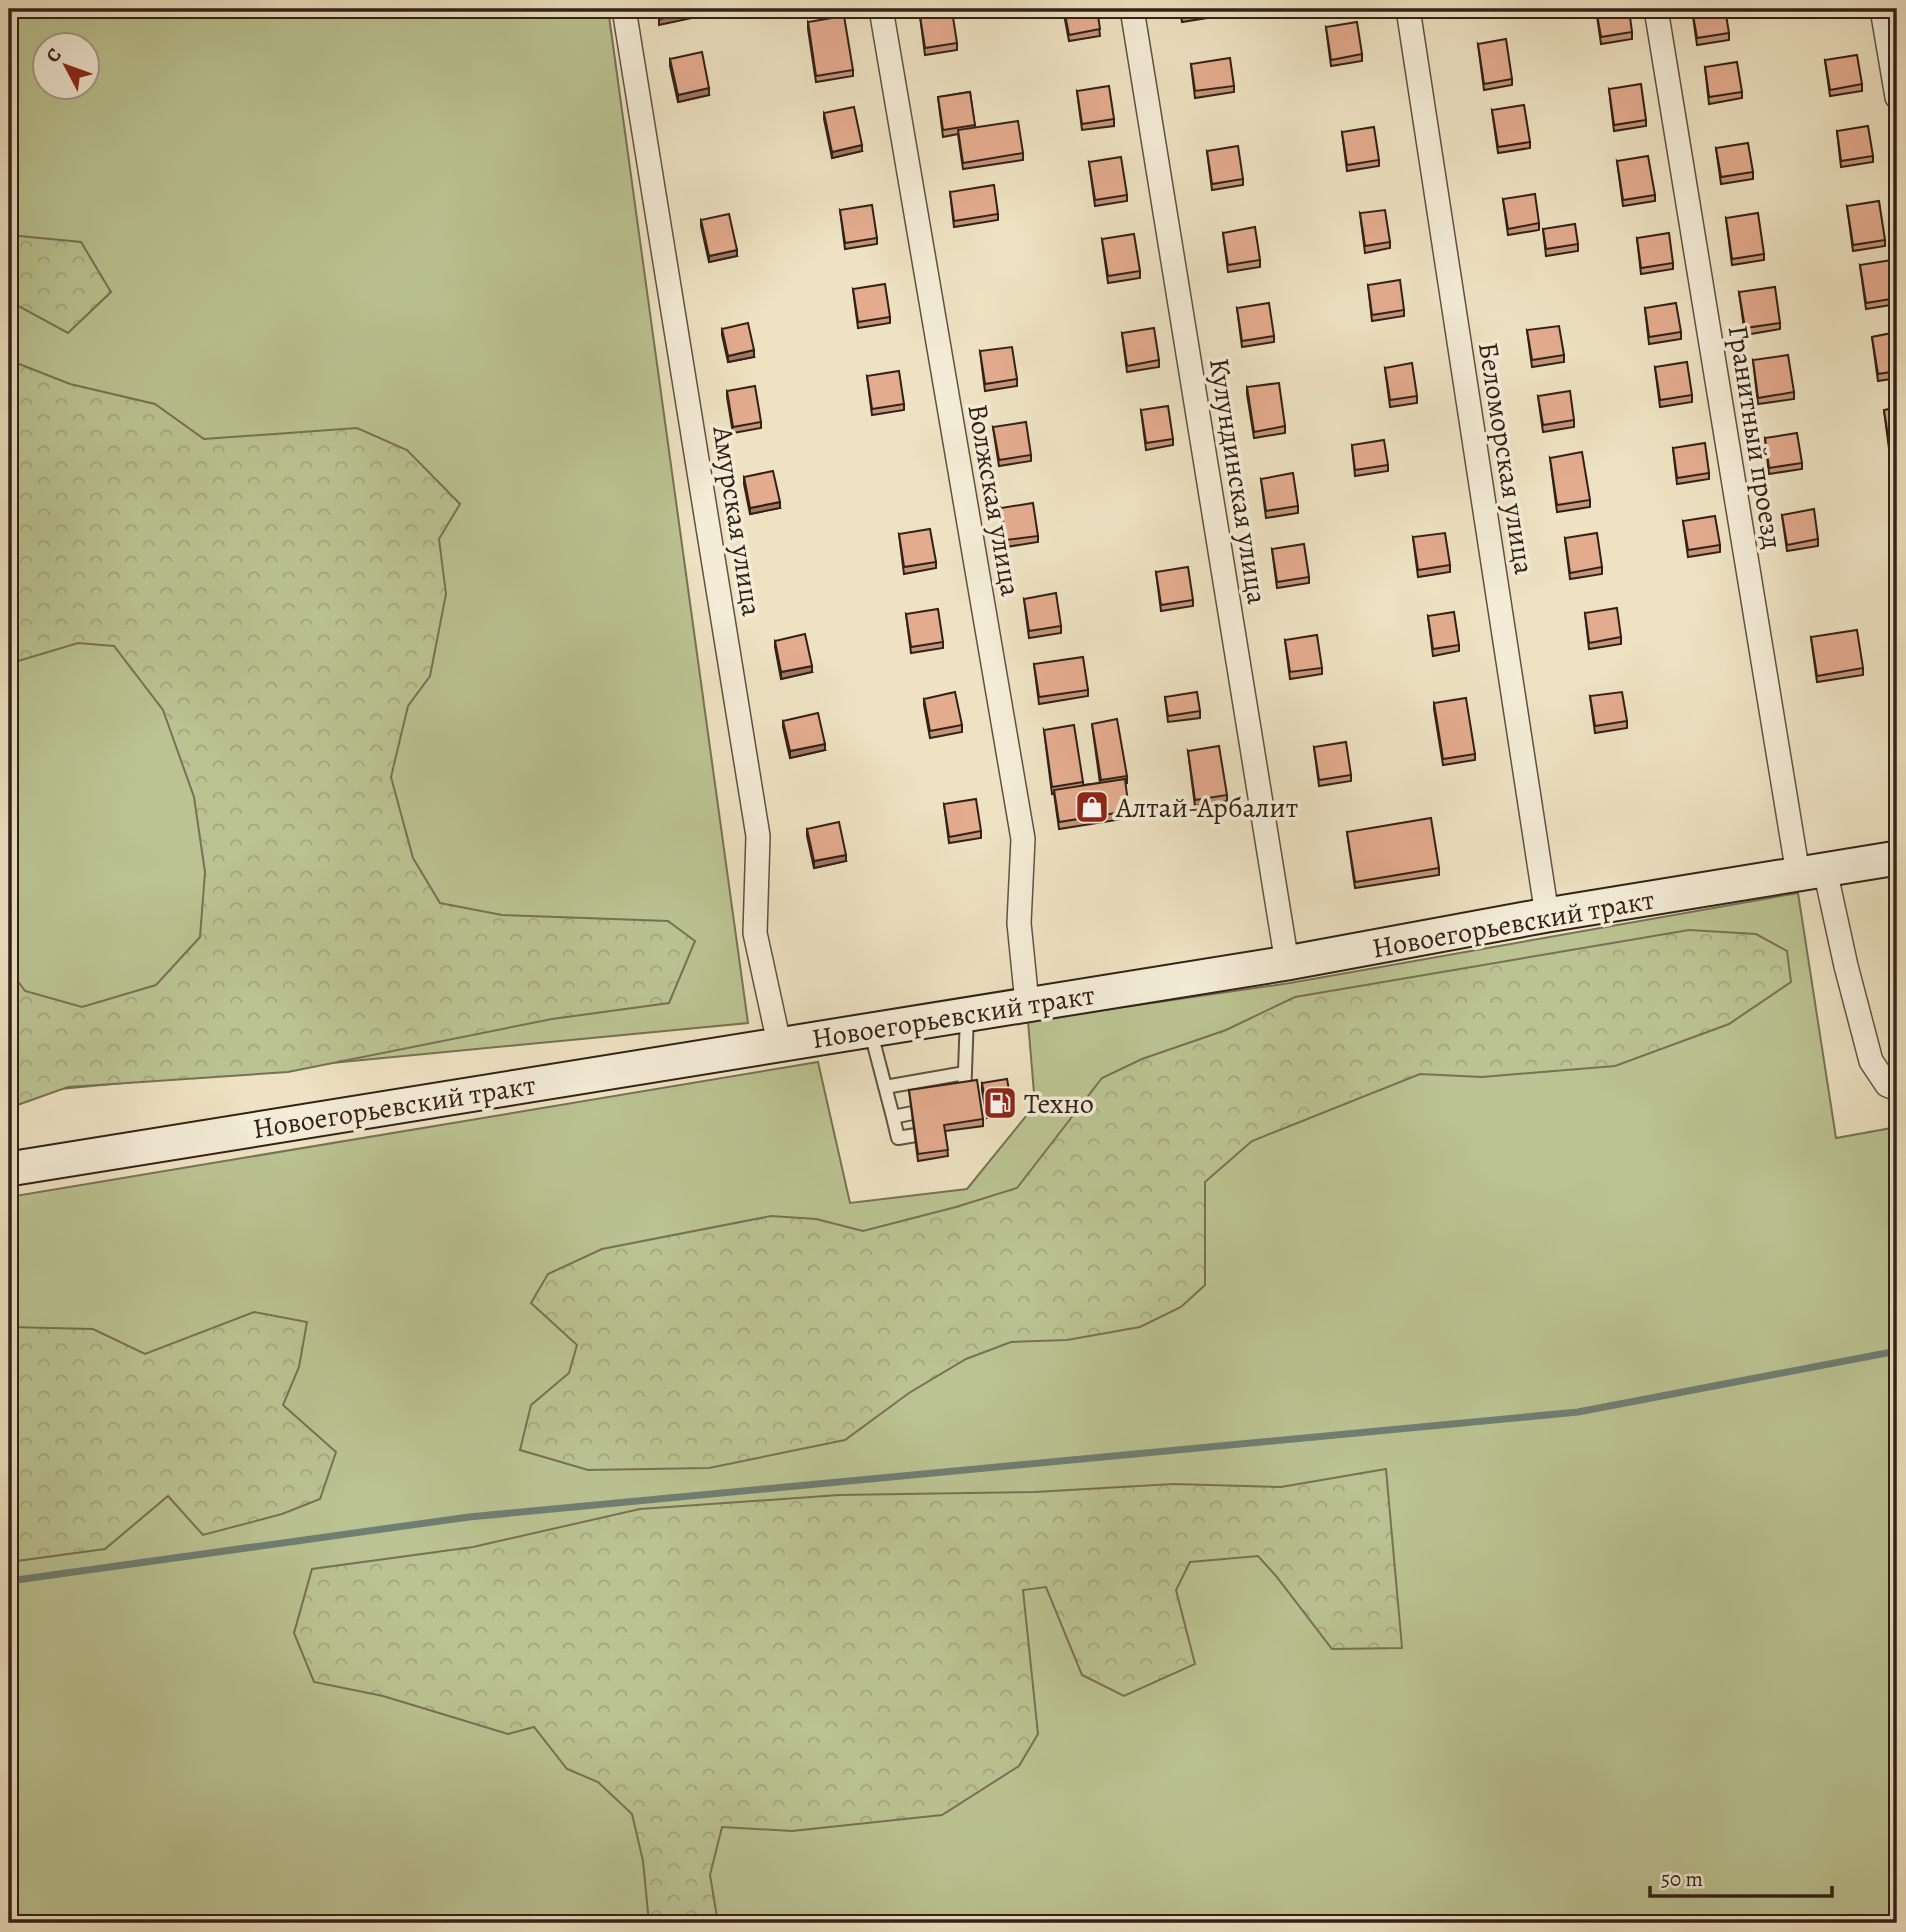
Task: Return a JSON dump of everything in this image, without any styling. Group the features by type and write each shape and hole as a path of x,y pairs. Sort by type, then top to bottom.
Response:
{"main road":[{"name":"Новоегорьевский тракт","path":"9,1169 1287,963 1547,915 1897,858"}],"street":[{"name":"Амурская улица","path":"624,9 758,836 755,933 779,1043"},
{"name":"Волжская улица","path":"881,9 1023,839 1019,923 1027,1003"},
{"name":"Кулундинская улица","path":"1132,9 1287,963"},
{"name":"Беломорская улица","path":"1408,9 1547,915"},
{"name":"Гранитный проезд","path":"1656,9 1812,872 1846,966 1871,1061 1887,1085 1897,1089"},
{"path":"1882,9 1897,97"}],"lane":[{"path":"893,1117 955,1108 965,1073 967,1014"},
{"path":"870,1029 898,1138 937,1132"},
{"path":"885,1087 965,1073"}],"green space":[{"path":"9,9 608,9 748,1023 9,1094"},
{"path":"9,235 81,242 111,292 68,333 9,301"},
{"path":"9,360 70,384 155,404 204,439 357,428 407,450 460,504 439,539 446,594 430,676 408,706 391,777 413,858 440,903 502,915 668,921 695,941 669,1003 552,1019 288,1072 68,1087 9,1108 9,969 25,991 82,1007 156,985 200,937 205,872 194,797 163,710 114,646 78,643 18,661 15,774 9,775"},
{"path":"1798,893 1836,1138 1897,1127 1897,1923 9,1923 9,1197 818,1062 850,1203 967,1189 1035,1105 1028,1021 1290,983"},
{"path":"1689,930 1756,934 1787,951 1791,982 1729,1024 1615,1066 1482,1077 1420,1074 1252,1141 1205,1182 1205,1285 1181,1307 1140,1327 1067,1340 1011,1342 966,1359 909,1393 845,1440 709,1468 588,1470 520,1450 531,1405 569,1373 577,1345 531,1303 548,1274 602,1249 771,1216 816,1219 863,1231 956,1207 1017,1188 1102,1078 1142,1059 1226,1030 1295,997"},
{"path":"254,1312 307,1322 299,1367 283,1405 336,1452 320,1499 282,1514 203,1535 168,1496 105,1549 9,1562 9,1327 93,1329 145,1354"},
{"path":"1386,1469 1402,1648 1332,1649 1258,1556 1190,1562 1176,1590 1195,1664 1124,1696 1082,1675 1046,1587 1023,1590 1038,1734 1019,1766 942,1815 792,1831 722,1827 710,1875 718,1923 649,1923 643,1861 632,1814 598,1782 567,1769 534,1727 508,1734 383,1696 314,1682 294,1633 312,1569 473,1547 640,1509 839,1495 1035,1492 1173,1484 1281,1487"}],"building":[{"path":"657,9 691,9 692,12 659,19"},
{"path":"1064,9 1097,9 1100,29 1069,35"},
{"path":"1181,9 1213,9 1214,11 1182,16"},
{"path":"1596,9 1629,9 1632,32 1601,37"},
{"path":"1692,9 1725,9 1729,33 1697,38"},
{"path":"952,11 957,43 925,48 920,16"},
{"path":"844,16 853,70 816,76 808,22"},
{"path":"1357,22 1362,54 1331,60 1326,27"},
{"path":"1506,39 1512,79 1484,84 1478,44"},
{"path":"702,52 709,88 678,95 670,59"},
{"path":"1857,55 1862,84 1830,90 1825,60"},
{"path":"1230,58 1234,86 1195,91 1191,64"},
{"path":"1737,62 1742,92 1709,97 1705,67"},
{"path":"1641,84 1646,120 1614,125 1609,89"},
{"path":"1109,86 1114,119 1082,124 1077,91"},
{"path":"970,92 975,125 943,130 938,97"},
{"path":"1524,105 1530,142 1498,147 1492,110"},
{"path":"854,107 862,145 832,152 824,113"},
{"path":"1018,121 1023,153 963,163 958,130"},
{"path":"1868,126 1873,156 1841,161 1837,131"},
{"path":"1374,127 1379,160 1347,165 1342,132"},
{"path":"1748,143 1753,172 1721,177 1716,148"},
{"path":"1238,146 1243,179 1212,184 1207,151"},
{"path":"1648,156 1655,195 1623,200 1617,161"},
{"path":"1121,157 1127,195 1095,200 1089,162"},
{"path":"994,185 998,214 954,221 950,192"},
{"path":"1535,194 1539,223 1508,229 1503,199"},
{"path":"1879,201 1885,240 1853,245 1847,206"},
{"path":"872,205 877,238 845,243 840,210"},
{"path":"1385,210 1390,242 1365,246 1360,213"},
{"path":"1758,213 1764,254 1732,259 1726,218"},
{"path":"729,214 737,250 709,256 701,220"},
{"path":"1575,224 1578,244 1546,249 1543,229"},
{"path":"1255,227 1260,260 1228,265 1223,233"},
{"path":"1669,233 1673,263 1641,268 1637,238"},
{"path":"1134,234 1140,271 1108,276 1102,239"},
{"path":"1892,260 1897,298 1866,303 1860,265"},
{"path":"1400,280 1404,310 1372,315 1368,285"},
{"path":"885,284 890,317 858,322 853,289"},
{"path":"1775,287 1780,323 1745,328 1739,292"},
{"path":"1269,303 1274,336 1242,341 1237,308"},
{"path":"1676,303 1681,332 1649,337 1645,308"},
{"path":"748,323 754,350 728,356 722,329"},
{"path":"1559,326 1564,355 1532,360 1527,330"},
{"path":"1154,328 1159,360 1127,366 1122,333"},
{"path":"1897,332 1897,371 1878,374 1872,337"},
{"path":"1012,347 1017,379 985,384 980,351"},
{"path":"1788,355 1794,392 1758,398 1753,360"},
{"path":"1687,362 1692,395 1660,400 1655,367"},
{"path":"1412,363 1417,396 1390,400 1385,368"},
{"path":"899,371 904,404 872,409 867,376"},
{"path":"1279,383 1285,426 1254,432 1247,387"},
{"path":"755,386 761,422 733,427 727,391"},
{"path":"1570,391 1574,420 1543,425 1538,396"},
{"path":"1168,406 1173,439 1146,443 1141,410"},
{"path":"1897,408 1897,449 1890,450 1884,410"},
{"path":"1026,422 1031,455 999,460 993,427"},
{"path":"1797,433 1802,463 1769,468 1765,438"},
{"path":"1384,440 1388,465 1355,470 1352,445"},
{"path":"1705,443 1709,473 1677,478 1673,448"},
{"path":"1582,452 1590,500 1557,505 1550,458"},
{"path":"773,471 780,502 750,508 744,477"},
{"path":"1293,473 1298,506 1266,511 1261,479"},
{"path":"1033,503 1038,536 1006,540 1001,508"},
{"path":"1814,509 1818,539 1787,545 1782,515"},
{"path":"1715,516 1720,545 1688,550 1683,521"},
{"path":"930,529 936,562 904,567 899,534"},
{"path":"1445,533 1450,565 1418,570 1413,537"},
{"path":"1597,533 1602,567 1570,573 1565,538"},
{"path":"1304,544 1309,577 1277,582 1272,549"},
{"path":"1188,567 1193,600 1161,605 1156,572"},
{"path":"1056,593 1061,626 1029,631 1024,599"},
{"path":"1617,608 1621,637 1589,643 1585,613"},
{"path":"938,609 943,642 911,647 906,614"},
{"path":"1454,612 1459,645 1433,649 1428,616"},
{"path":"1857,630 1863,668 1817,676 1811,637"},
{"path":"805,634 812,666 781,672 775,641"},
{"path":"1317,635 1322,668 1290,672 1285,640"},
{"path":"1083,657 1088,690 1039,697 1034,664"},
{"path":"955,692 962,725 930,731 924,699"},
{"path":"1197,692 1200,711 1168,716 1165,697"},
{"path":"1622,692 1627,721 1595,726 1590,696"},
{"path":"1466,698 1475,754 1443,759 1434,703"},
{"path":"818,713 825,744 790,751 783,721"},
{"path":"1117,719 1127,776 1101,780 1092,724"},
{"path":"1074,725 1083,782 1052,787 1044,730"},
{"path":"1346,742 1351,775 1319,780 1314,747"},
{"path":"1219,746 1227,795 1195,800 1188,751"},
{"name":"Алтай-Арбалит","path":"1125,779 1129,811 1059,822 1054,790"},
{"path":"976,799 981,831 949,837 944,804"},
{"path":"1431,818 1439,868 1355,882 1347,832"},
{"path":"839,822 846,855 814,861 807,829"},
{"path":"1007,1079 1012,1107 987,1111 982,1083"},
{"path":"977,1080 983,1119 944,1125 948,1150 918,1154 909,1090"}],"waterway":[{"path":"9,1581 469,1517 1578,1412 1897,1351"}],"place":[{"name":"Алтай-Арбалит","path":"1092,807"},
{"name":"Техно","path":"1000,1103"}]}
